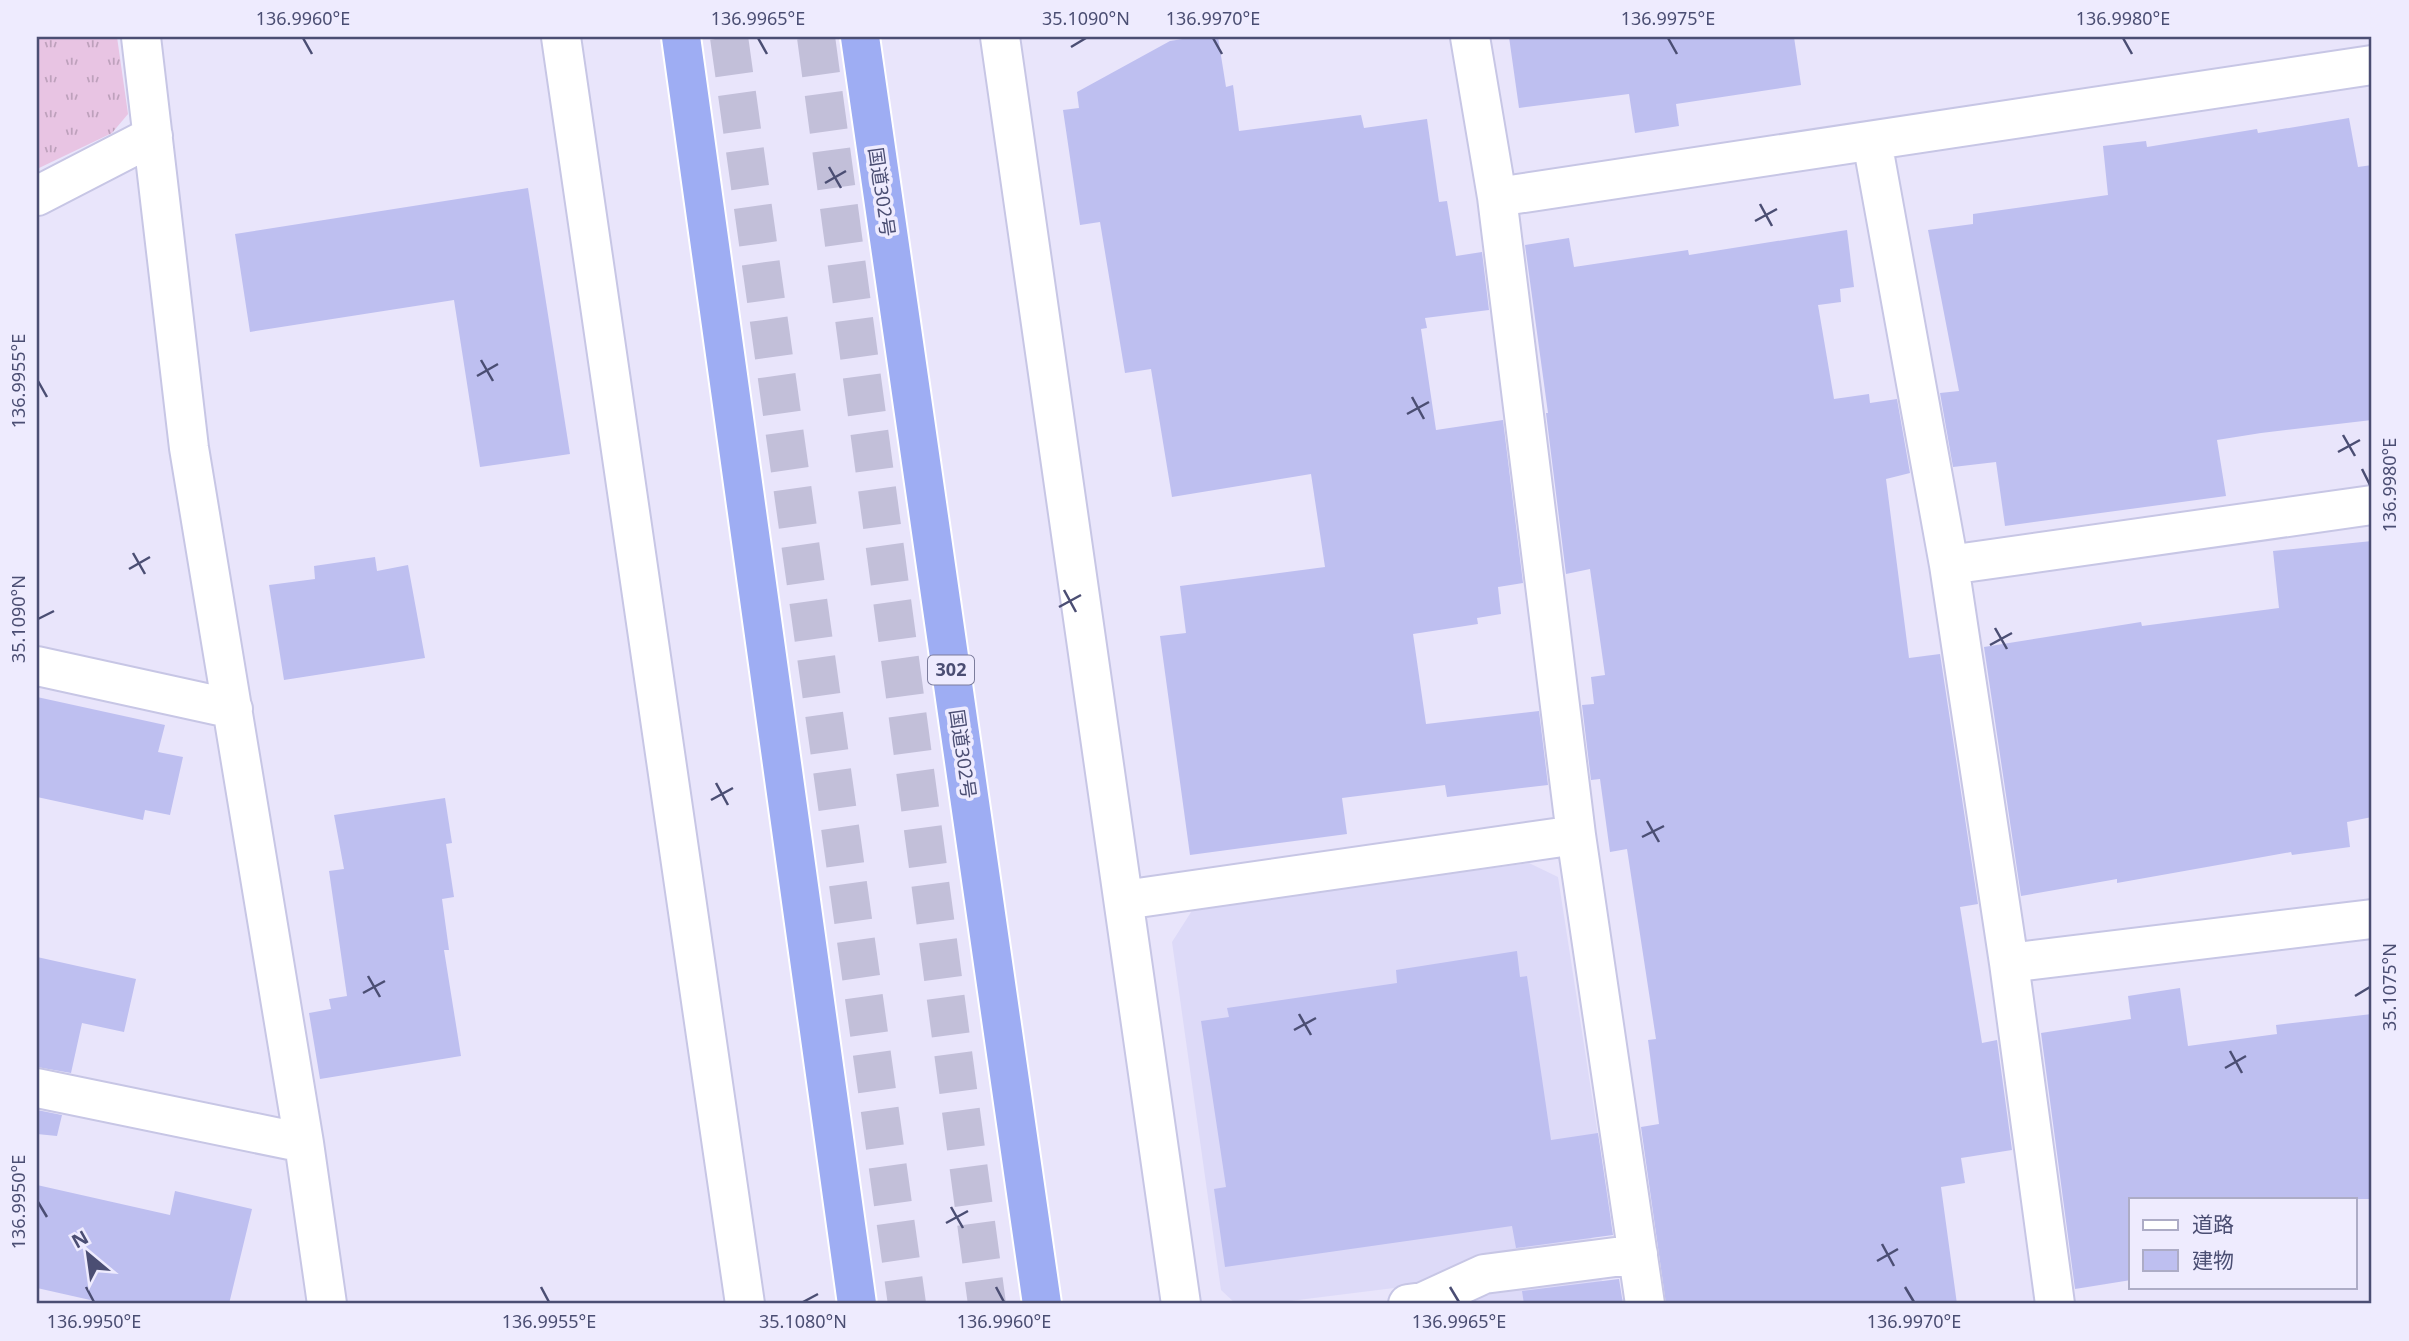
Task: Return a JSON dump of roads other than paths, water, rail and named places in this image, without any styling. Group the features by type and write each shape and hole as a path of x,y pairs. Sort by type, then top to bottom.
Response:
{"highway":[{"path":"681,37 857,1304"},
{"name":"国道302号","path":"860,37 1042,1304"}],"street":[{"path":"141,37 189,448 304,1143 327,1304"},
{"path":"561,37 745,1304"},
{"path":"1000,37 1181,1304"},
{"path":"1470,37 1497,197 1576,835 1645,1304"},
{"path":"1497,197 2372,65"},
{"path":"37,196 153,136"},
{"path":"1872,141 1949,565 2009,963 2055,1304"},
{"path":"1949,565 2372,505"},
{"path":"37,666 233,709"},
{"path":"1124,900 1576,835"},
{"path":"2009,963 2372,919"},
{"path":"37,1088 304,1143"},
{"path":"1408,1304 1423,1302 1484,1274 1638,1254"}],"tunnel":[{"path":"729,37 907,1304"},
{"path":"816,37 987,1304"}]}
